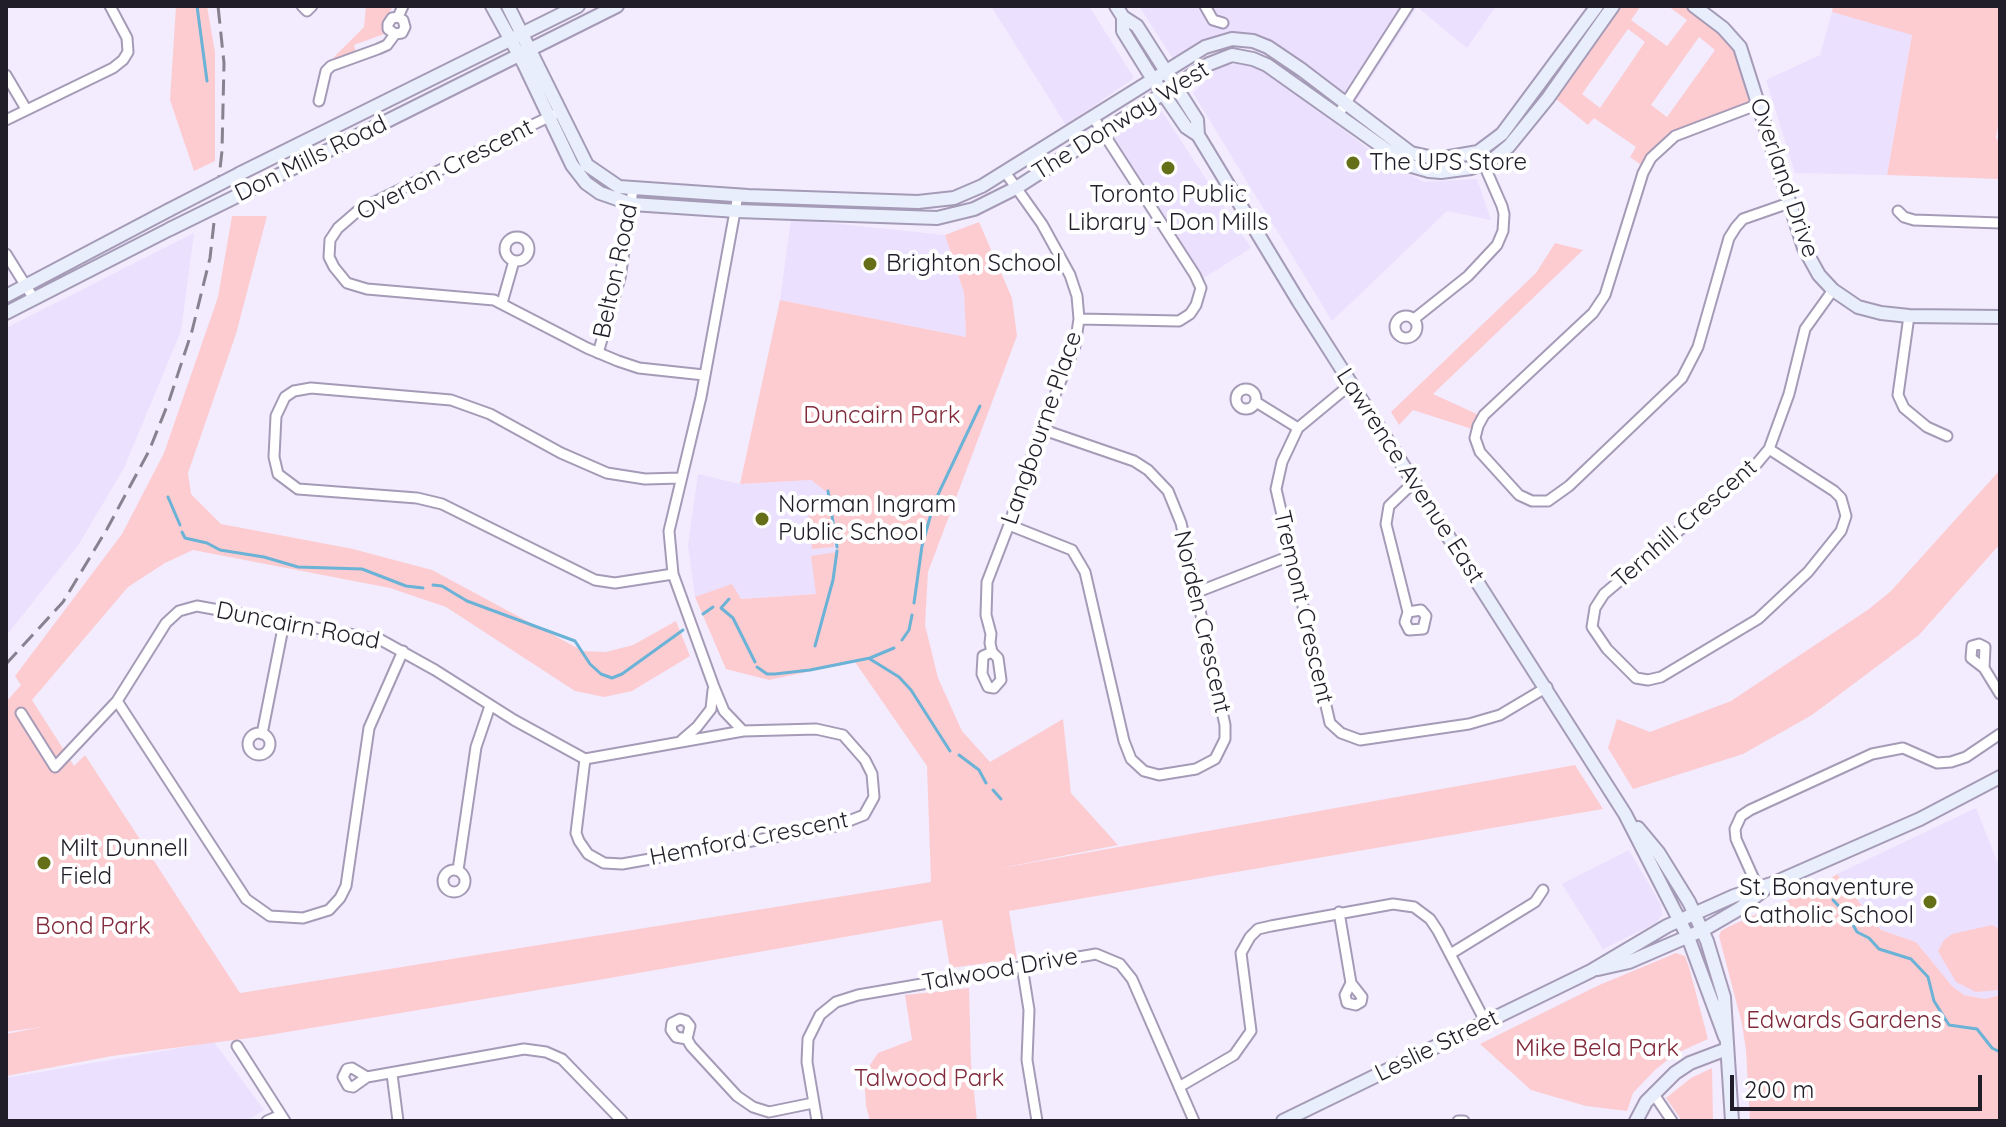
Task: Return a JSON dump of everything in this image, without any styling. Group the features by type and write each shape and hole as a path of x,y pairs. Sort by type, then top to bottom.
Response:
{"main road":[{"name":"The Donway West","path":"492,6 511,41 525,53"},
{"name":"The Donway West","path":"508,6 523,34 525,53 555,114 587,165 619,187 918,202 961,195 1005,172 1205,47 1236,39 1265,46 1302,70 1341,110 1402,162 1418,169 1441,172 1463,170 1481,158 1502,134 1597,6"},
{"name":"Don Mills Road","path":"6,296 239,174 578,6"},
{"name":"Don Mills Road","path":"6,313 617,6"},
{"name":"The Donway West","path":"555,114 572,165 586,183 600,193 632,204 918,218 959,214 1016,188 1209,64 1235,55 1258,61 1404,149 1423,157 1481,158 1505,151 1548,98 1613,6"},
{"name":"Overland Drive","path":"1694,6 1737,43 1808,258 1833,290 1858,307 1881,313 2000,317"},
{"name":"Lawrence Avenue East","path":"1119,12 1137,26 1197,120 1198,135"},
{"name":"Lawrence Avenue East","path":"1119,12 1123,31 1186,127 1198,135 1351,384 1547,687 1625,814 1688,937 1726,1043"},
{"path":"1294,83 1302,70"},
{"path":"1535,89 1548,98"},
{"path":"1438,159 1441,172"},
{"path":"918,202 918,218"},
{"name":"Leslie Street","path":"1283,1121 1591,971 1680,920 1920,819 2000,777"},
{"name":"Lawrence Avenue East","path":"1625,814 1658,852 1703,930 1724,997 1732,1121"},
{"name":"Leslie Street","path":"1591,971 1629,962 1703,930 1774,883"},
{"path":"1636,1121 1653,1093 1690,1063 1726,1043"}],"street":[{"path":"6,120 113,68 126,56 127,38 110,6"},
{"path":"302,6 307,11 312,6"},
{"path":"319,101 326,71 331,66 387,45 395,34 388,29 388,24 392,18 398,17 403,6"},
{"path":"1205,6 1213,20 1223,23"},
{"path":"1341,110 1408,6"},
{"path":"6,75 26,109"},
{"path":"1759,104 1675,136 1651,158 1643,173 1605,295 1593,313 1494,405 1478,426 1475,438 1480,452 1519,495 1532,501 1548,501 1569,486 1682,378 1698,347 1729,238 1743,219 1789,203"},
{"name":"Overton Crescent","path":"555,114 360,209 338,228 330,240 329,257 347,283 367,289 453,295 502,303 598,353 639,368 704,375"},
{"path":"1079,319 1179,321 1190,314 1196,305 1201,288 1093,117"},
{"path":"1414,319 1468,276 1497,245 1503,231 1504,214 1481,158"},
{"name":"Langbourne Place","path":"992,652 986,615 987,582 1041,429 1075,346 1079,319 1077,296 1070,275 1042,224 1005,172"},
{"name":"Belton Road","path":"598,353 620,278 633,189"},
{"path":"738,195 701,397 669,531 673,574 687,615 724,711 743,731"},
{"path":"1898,211 1914,220 2000,223"},
{"path":"6,254 34,299"},
{"path":"502,303 514,261"},
{"name":"Ternhill Crescent","path":"1769,449 1841,498 1846,516 1841,531 1808,572 1758,619 1661,677 1648,680 1636,678 1607,649 1592,627 1595,608 1604,594 1754,467 1769,449 1789,394 1805,329 1833,290"},
{"path":"1909,316 1898,395 1904,408 1927,427 1947,436"},
{"name":"Tremont Crescent","path":"1351,384 1298,428 1282,462 1276,489 1330,723 1341,733 1360,740 1469,724 1500,715 1547,687"},
{"path":"673,574 615,583 595,580 442,504 417,498 298,489 278,474 274,457 276,416 285,397 294,391 311,388 451,400 490,414 594,469 637,478 681,478"},
{"path":"1256,402 1298,428"},
{"name":"Norden Crescent","path":"1009,525 1072,550 1085,572 1124,741 1131,759 1149,773 1159,775 1196,769 1215,759 1225,739 1225,725 1181,523 1164,484 1140,464 1124,456 1041,429"},
{"path":"1408,612 1386,524 1389,506 1414,482"},
{"path":"1195,593 1290,556"},
{"name":"Duncairn Road","path":"21,713 55,767 117,701 166,623 179,611 197,606 381,640 552,743 585,759"},
{"path":"262,734 284,623"},
{"path":"117,701 246,899 270,916 303,918 329,910 346,886 369,728 403,651"},
{"path":"1984,668 2000,694"},
{"path":"680,741 697,727 711,709 714,687"},
{"path":"458,870 476,747 490,706"},
{"name":"Hemford Crescent","path":"585,759 576,833 588,854 604,863 622,864 836,826 857,819 868,810 874,797 872,774 861,752 843,735 816,729 743,731"},
{"path":"585,759 743,731"},
{"path":"1758,888 1736,839 1735,829 1741,816 1750,810 1872,754 1903,748 1937,763 1951,762 1966,757 2000,734"},
{"path":"1452,953 1535,902 1543,890"},
{"path":"1179,1087 1234,1055 1251,1031 1241,962 1241,953 1250,937 1258,929 1339,912 1404,903 1430,919 1452,953 1486,1023"},
{"path":"1339,912 1351,983"},
{"name":"Talwood Drive","path":"817,1121 807,1062 808,1039 820,1015 836,1002 858,995 1096,954 1120,964 1132,979 1194,1121"},
{"path":"1022,966 1029,1010 1027,1060 1037,1121"},
{"path":"687,1039 737,1096 753,1107 769,1112 813,1103"},
{"path":"237,1046 283,1118 267,1121"},
{"path":"367,1077 524,1049 546,1052 562,1059 622,1121"},
{"path":"392,1074 398,1121"},
{"path":"1653,1093 1672,1121"},
{"path":"1458,1121 1464,1121"}],"shaded area":[{"path":"991,6 1089,6 1134,78 1066,125"},
{"path":"1139,6 1496,6 1467,48 1417,7 1355,103 1263,42 1236,35 1175,62"},
{"path":"1832,12 1912,34 1887,175 1795,173 1766,80 1820,55"},
{"path":"1244,63 1272,75 1383,160 1424,182 1477,179 1491,220 1447,211 1332,321 1193,93 1219,66"},
{"path":"1159,107 1251,248 1202,279 1112,134"},
{"name":"Brighton School","path":"791,219 945,235 964,293 966,337 780,300"},
{"path":"194,233 181,331 124,468 79,544 6,636 6,328"},
{"name":"Norman Ingram Public School","path":"698,474 740,484 811,480 829,493 837,552 816,594 741,599 695,597 688,545"},
{"name":"St. Bonaventure Catholic School","path":"1976,808 2000,869 2000,995 1985,999 1964,995 1952,986 1916,942 1881,930 1837,874"},
{"path":"1629,850 1661,905 1662,915 1656,923 1603,949 1562,884"},
{"path":"214,1042 264,1110 246,1121 6,1121 6,1078"}],"green space":[{"path":"176,6 207,6 215,52 215,161 194,171 170,100"},
{"path":"366,6 393,6 384,34 354,45 356,52 336,60 334,57 364,27"},
{"path":"1622,6 1641,6 1631,20 1667,46 1687,20 1668,6 1685,6 1724,33 1735,46 1751,101 1673,133 1641,165 1630,157 1636,147 1594,118 1588,125 1556,99","holes":["1628,29 1645,42 1600,108 1582,94","1699,37 1715,50 1667,117 1651,105"]},
{"path":"1833,6 2000,6 2000,113 1996,138 2000,142 2000,179 1887,175 1912,35 1832,12"},
{"path":"232,216 267,216 236,334 188,473 191,494 221,524 353,549 432,570 583,651 606,652 633,645 676,621 690,656 632,691 604,697 575,691 446,607 390,588 193,550 165,563 128,587 32,700 74,766 85,755 240,993 931,882 927,766 855,662 769,680 726,669 695,597 732,584 741,599 816,594 811,556 837,552 832,519 834,547 812,549 808,507 830,505 828,493 811,480 740,484 780,300 966,337 964,293 945,235 979,222 1012,298 1017,336 928,572 925,625 938,678 962,731 990,762 1063,719 1071,793 1118,845 996,869 1575,765 1603,809 1009,911 1017,959 950,968 942,920 257,1037 112,1056 6,1076 6,1034 42,1027 6,1032 6,702 21,685 15,676 122,534 164,453 218,297"},
{"path":"1555,243 1583,250 1433,394 1479,415 1472,429 1413,410 1399,425 1391,412 1536,273"},
{"path":"2000,470 2000,544 1919,635 1812,715 1743,754 1633,789 1608,748 1617,719 1650,732 1731,701 1891,591"},
{"name":"Edwards Gardens","path":"1837,874 1881,930 1916,942 1952,986 1964,995 1985,999 2000,995 2000,1121 1750,1121 1742,1024 1719,936 1728,927 1819,886"},
{"path":"1992,925 2000,929 2000,990 1976,992 1956,982 1938,951 1952,934"},
{"name":"Mike Bela Park","path":"1676,953 1685,956 1708,1039 1675,1054 1655,1070 1633,1093 1627,1111 1586,1106 1531,1090 1480,1044 1597,986"},
{"name":"Talwood Park","path":"969,988 971,1063 977,1121 870,1121 864,1074 878,1053 912,1040 905,995"},
{"path":"1712,1068 1713,1121 1682,1121 1666,1098 1691,1078"}],"waterway":[{"path":"197,6 207,81"},
{"path":"914,603 922,546 934,503 980,406"},
{"path":"828,491 837,547"},
{"path":"168,497 180,525"},
{"path":"182,532 185,538 207,543 220,550 264,557 298,567 362,569 406,586 423,588"},
{"path":"815,646 833,580 837,551"},
{"path":"433,585 442,586 467,601 575,641 590,664 601,674 612,678 683,630"},
{"path":"729,599 721,608 733,618 755,662"},
{"path":"703,614 713,607"},
{"path":"902,640 909,630 912,615"},
{"path":"757,667 767,674 810,670 870,658 894,648"},
{"path":"870,659 899,677 911,690 950,751"},
{"path":"959,755 979,770 986,783"},
{"path":"993,790 1001,799"},
{"path":"1833,900 1857,932 1869,938 1879,949 1911,959 1928,977 1934,1001 1949,1025 1977,1029 1992,1048 2000,1052"}],"railway":[{"path":"6,664 63,602 107,529 149,451 192,331 210,258 222,151 224,63 218,6"}],"place":[{"name":"The UPS Store","path":"1353,163"},
{"name":"Toronto Public Library - Don Mills","path":"1168,168"},
{"name":"Brighton School","path":"870,264"},
{"name":"Norman Ingram Public School","path":"762,519"},
{"name":"Milt Dunnell Field","path":"44,863"},
{"name":"St. Bonaventure Catholic School","path":"1930,902"}],"park label":[{"name":"Duncairn Park","path":"882,416"},
{"name":"Bond Park","path":"93,927"}]}
